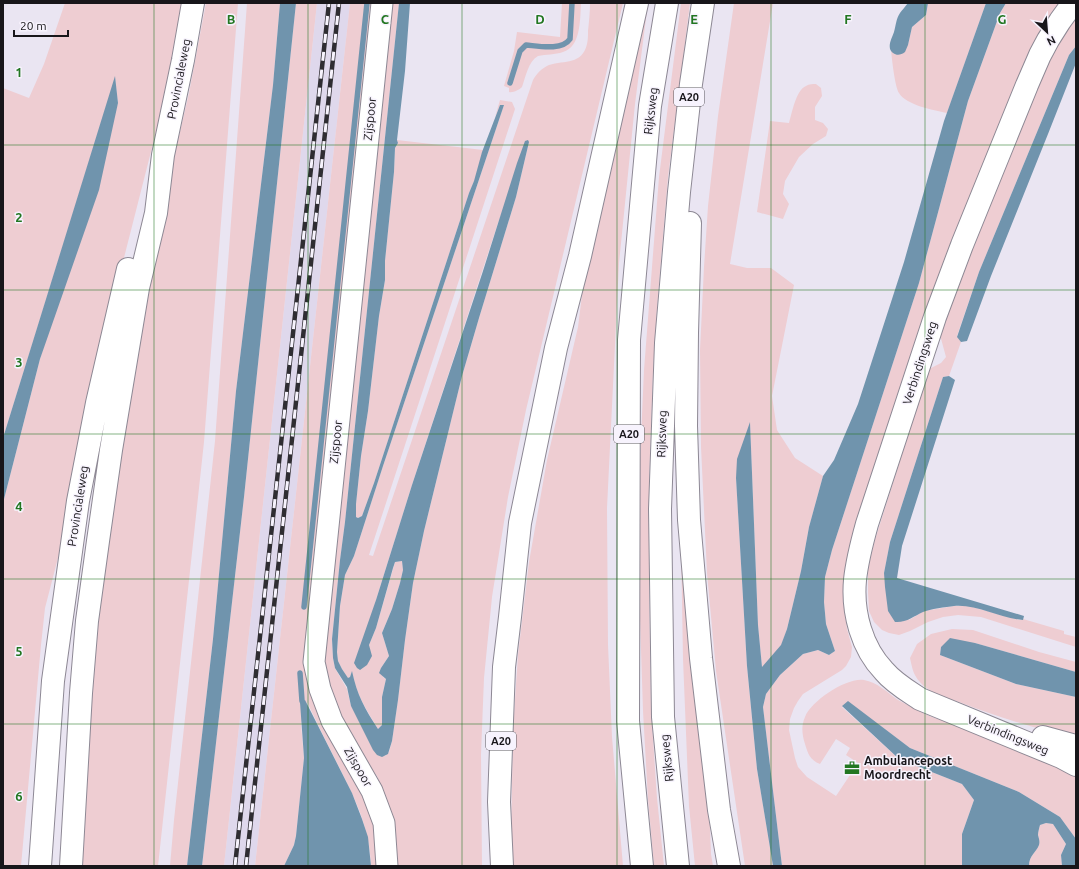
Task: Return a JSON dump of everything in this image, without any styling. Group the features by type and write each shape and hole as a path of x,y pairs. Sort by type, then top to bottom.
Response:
{"main road":[{"name":"Provincialeweg","path":"71,866 81,693 87,622 98,541 111,450 138,288 156,213 163,155 183,60 193,3"},
{"name":"A20","path":"502,866 499,802 504,667 520,523 556,348 580,256 637,3"},
{"name":"Rijksweg","path":"642,866 628,721 629,340 650,106 667,3"},
{"name":"Rijksweg","path":"678,866 663,717 660,509 666,343 691,84 703,3"},
{"name":"Verbindingsweg","path":"1073,3 1060,21 1040,55 962,244 935,317 867,524 855,582 855,606 860,630 874,660 900,686 920,699 940,708 1061,757 1076,765"},
{"name":"Provincialeweg","path":"40,866 52,681 78,501 97,403 125,282 145,210 163,155"},
{"name":"A20","path":"680,192 691,224 686,333 686,426 689,520 701,658 719,810 729,866"},
{"name":"Verbindingsweg","path":"940,708 1076,746"}],"street":[{"name":"Zijspoor","path":"382,3 314,662 320,689 332,722 372,791 384,823 387,866"}],"shaded area":[{"path":"65,3 182,3 170,71 113,301 66,527 45,608 21,866 3,866 3,503 40,359 118,103 115,78 3,438 3,88 29,98 44,64"},
{"path":"206,3 238,3 204,442 158,866 82,866 92,646 109,495 154,243 189,93"},
{"path":"247,3 280,3 273,85 236,391 213,639 187,866 170,866 215,441"},
{"path":"296,3 317,3 224,866 202,866 244,497"},
{"path":"317,3 350,3 255,866 224,866"},
{"path":"350,3 375,3 307,665 327,724 372,814 377,834 378,866 371,866 370,851 364,823 359,810 307,702 301,724 304,758 294,845 284,866 255,866"},
{"path":"387,3 399,3 332,639 335,668 347,689 351,706 385,756 389,752 392,741 413,583 424,531 462,376 516,197 529,142 498,223 376,600 369,645 376,628 395,562 402,561 403,570 400,583 392,609 382,633 389,656 381,668 383,677 386,679 382,697 382,725 378,729 359,695 352,672 348,679 338,661 337,652 340,606 345,575 354,556 504,105 500,105 495,117 500,100 512,102 515,109 369,555 373,556 533,80 536,75 546,66 577,59 585,51 590,3 623,3 526,410 508,497 492,597 484,678 481,754 482,866 394,866 393,816 377,776 357,752 334,703 323,654"},
{"path":"562,3 581,3 580,24 576,39 569,49 563,52 538,56 532,62 522,87 516,91 509,92 509,88 504,86 514,51 517,32 560,37"},
{"path":"646,3 648,3 635,104 619,263 607,508 608,645 612,737 623,866 513,866 511,837 513,729 518,655 529,562 547,460 578,327 584,279"},
{"path":"681,3 690,3 668,177 653,371 649,483 651,709 657,798 664,866 654,866 648,799 643,711 639,588 639,483 644,370 659,177"},
{"path":"734,3 773,3 730,264 747,268 771,268 794,285 772,396 777,430 795,458 823,476 809,527 801,571 787,629 781,646 762,668 758,625 750,423 736,478 747,666 757,769 773,866 745,866 716,671 707,573 701,447 700,350 708,206 718,116"},
{"path":"928,3 986,3 947,113 907,101 899,93 895,79 891,50 894,54 908,45 912,27 926,15"},
{"path":"1006,3 1062,3 849,551 844,583 844,608 847,629 852,647 851,657 842,670 803,694 794,708 790,719 789,730 798,767 807,777 836,796 858,763 846,755 850,748 836,739 820,764 814,761 808,754 804,740 802,730 804,720 814,704 830,691 848,682 857,680 869,681 882,688 898,700 925,714 1021,749 1076,772 1076,839 1060,817 1019,792 910,748 848,702 842,707 899,759 962,784 974,800 962,834 962,866 782,866 763,707 766,694 780,675 803,654 818,650 829,655 835,651 826,624 824,602 825,577 832,550 919,283 968,101 1000,13"},
{"path":"1076,13 1076,46 1069,55 979,272 957,336 961,342 949,376 943,377 890,542 884,573 909,620 924,611 954,606 969,606 1064,631 1064,634 1076,637 1076,647 981,617 958,615 943,617 928,622 899,635 889,633 882,630 874,622 869,611 868,569 874,543 929,369 941,363 946,357 940,335 975,238 1044,65"},
{"path":"816,84 821,88 822,96 815,107 815,120 823,123 828,129 826,136 813,144 799,157 785,181 783,194 789,204 783,219 757,212 770,121 789,123 795,102 800,92 807,85"},
{"path":"397,140 483,150 476,177 469,193 374,483 362,516 358,518 356,517 356,504 379,316 385,280 385,261 395,148 398,143"},
{"path":"681,544 708,775 711,854 713,866 695,866 689,806 683,659"},
{"path":"952,629 973,630 1039,652 1076,662 1076,672 975,643 941,647 940,655 1016,684 1076,697 1076,739 988,713 941,696 925,687 914,674 910,658 917,644 931,634"},
{"path":"1046,823 1053,824 1066,844 1061,855 1062,866 1029,866 1030,859 1039,845 1038,834 1040,825"}],"water":[{"path":"280,3 296,3 244,497 202,866 187,866 213,639 236,391 273,85"},
{"path":"399,3 410,3 405,71 397,140 398,143 395,148 385,261 385,280 361,456 356,504 356,517 358,518 362,516 374,483 474,181 482,152 500,105 504,105 354,556 345,575 340,606 337,652 338,661 348,678 350,677 352,671 362,702 378,729 382,725 382,697 386,679 379,673 389,656 382,633 392,609 400,583 403,570 402,561 395,562 393,568 376,628 369,645 372,656 367,665 360,670 354,663 376,600 517,163 525,141 528,140 529,142 516,197 462,376 424,531 413,583 392,741 388,754 382,757 377,755 373,750 351,706 347,687 335,668 332,639"},
{"path":"908,3 928,3 926,15 912,27 905,52 896,55 891,51 890,43 898,18"},
{"path":"986,3 1006,3 1000,13 968,101 919,283 832,550 825,577 824,602 826,624 835,651 829,655 818,650 803,654 780,675 766,694 763,707 782,866 773,866 757,769 747,666 736,478 737,459 750,422 758,625 762,667 781,645 787,629 801,571 809,527 823,476 834,460 858,404 904,262 944,121"},
{"path":"1076,46 1076,63 991,276 967,341 961,342 957,337 979,272 1069,55"},
{"path":"115,76 118,103 99,190 40,359 3,503 3,438"},
{"path":"949,376 955,380 902,546 897,578 1024,616 1023,620 1005,617 971,607 954,606 926,611 906,620 895,622 888,611 884,573 890,542 943,377"},
{"path":"950,638 975,643 1076,672 1076,697 1016,684 940,655 941,647"},
{"path":"305,700 352,793 368,837 371,866 284,866 294,845 296,836 304,758 300,702"},
{"path":"848,701 910,748 1019,792 1060,817 1076,839 1076,866 1062,866 1061,855 1066,844 1053,824 1046,823 1040,825 1038,834 1039,845 1030,859 1029,866 962,866 962,834 974,800 962,784 899,759 842,706"}],"waterway":[{"path":"304,607 367,3"},
{"path":"510,83 520,51 526,45 550,47 561,45 570,39 572,3"},
{"path":"300,673 302,701"}],"railway":[{"path":"235,866 329,3"},
{"path":"246,866 339,3"}],"place":[{"name":"Ambulancepost Moordrecht","path":"852,768"}]}
